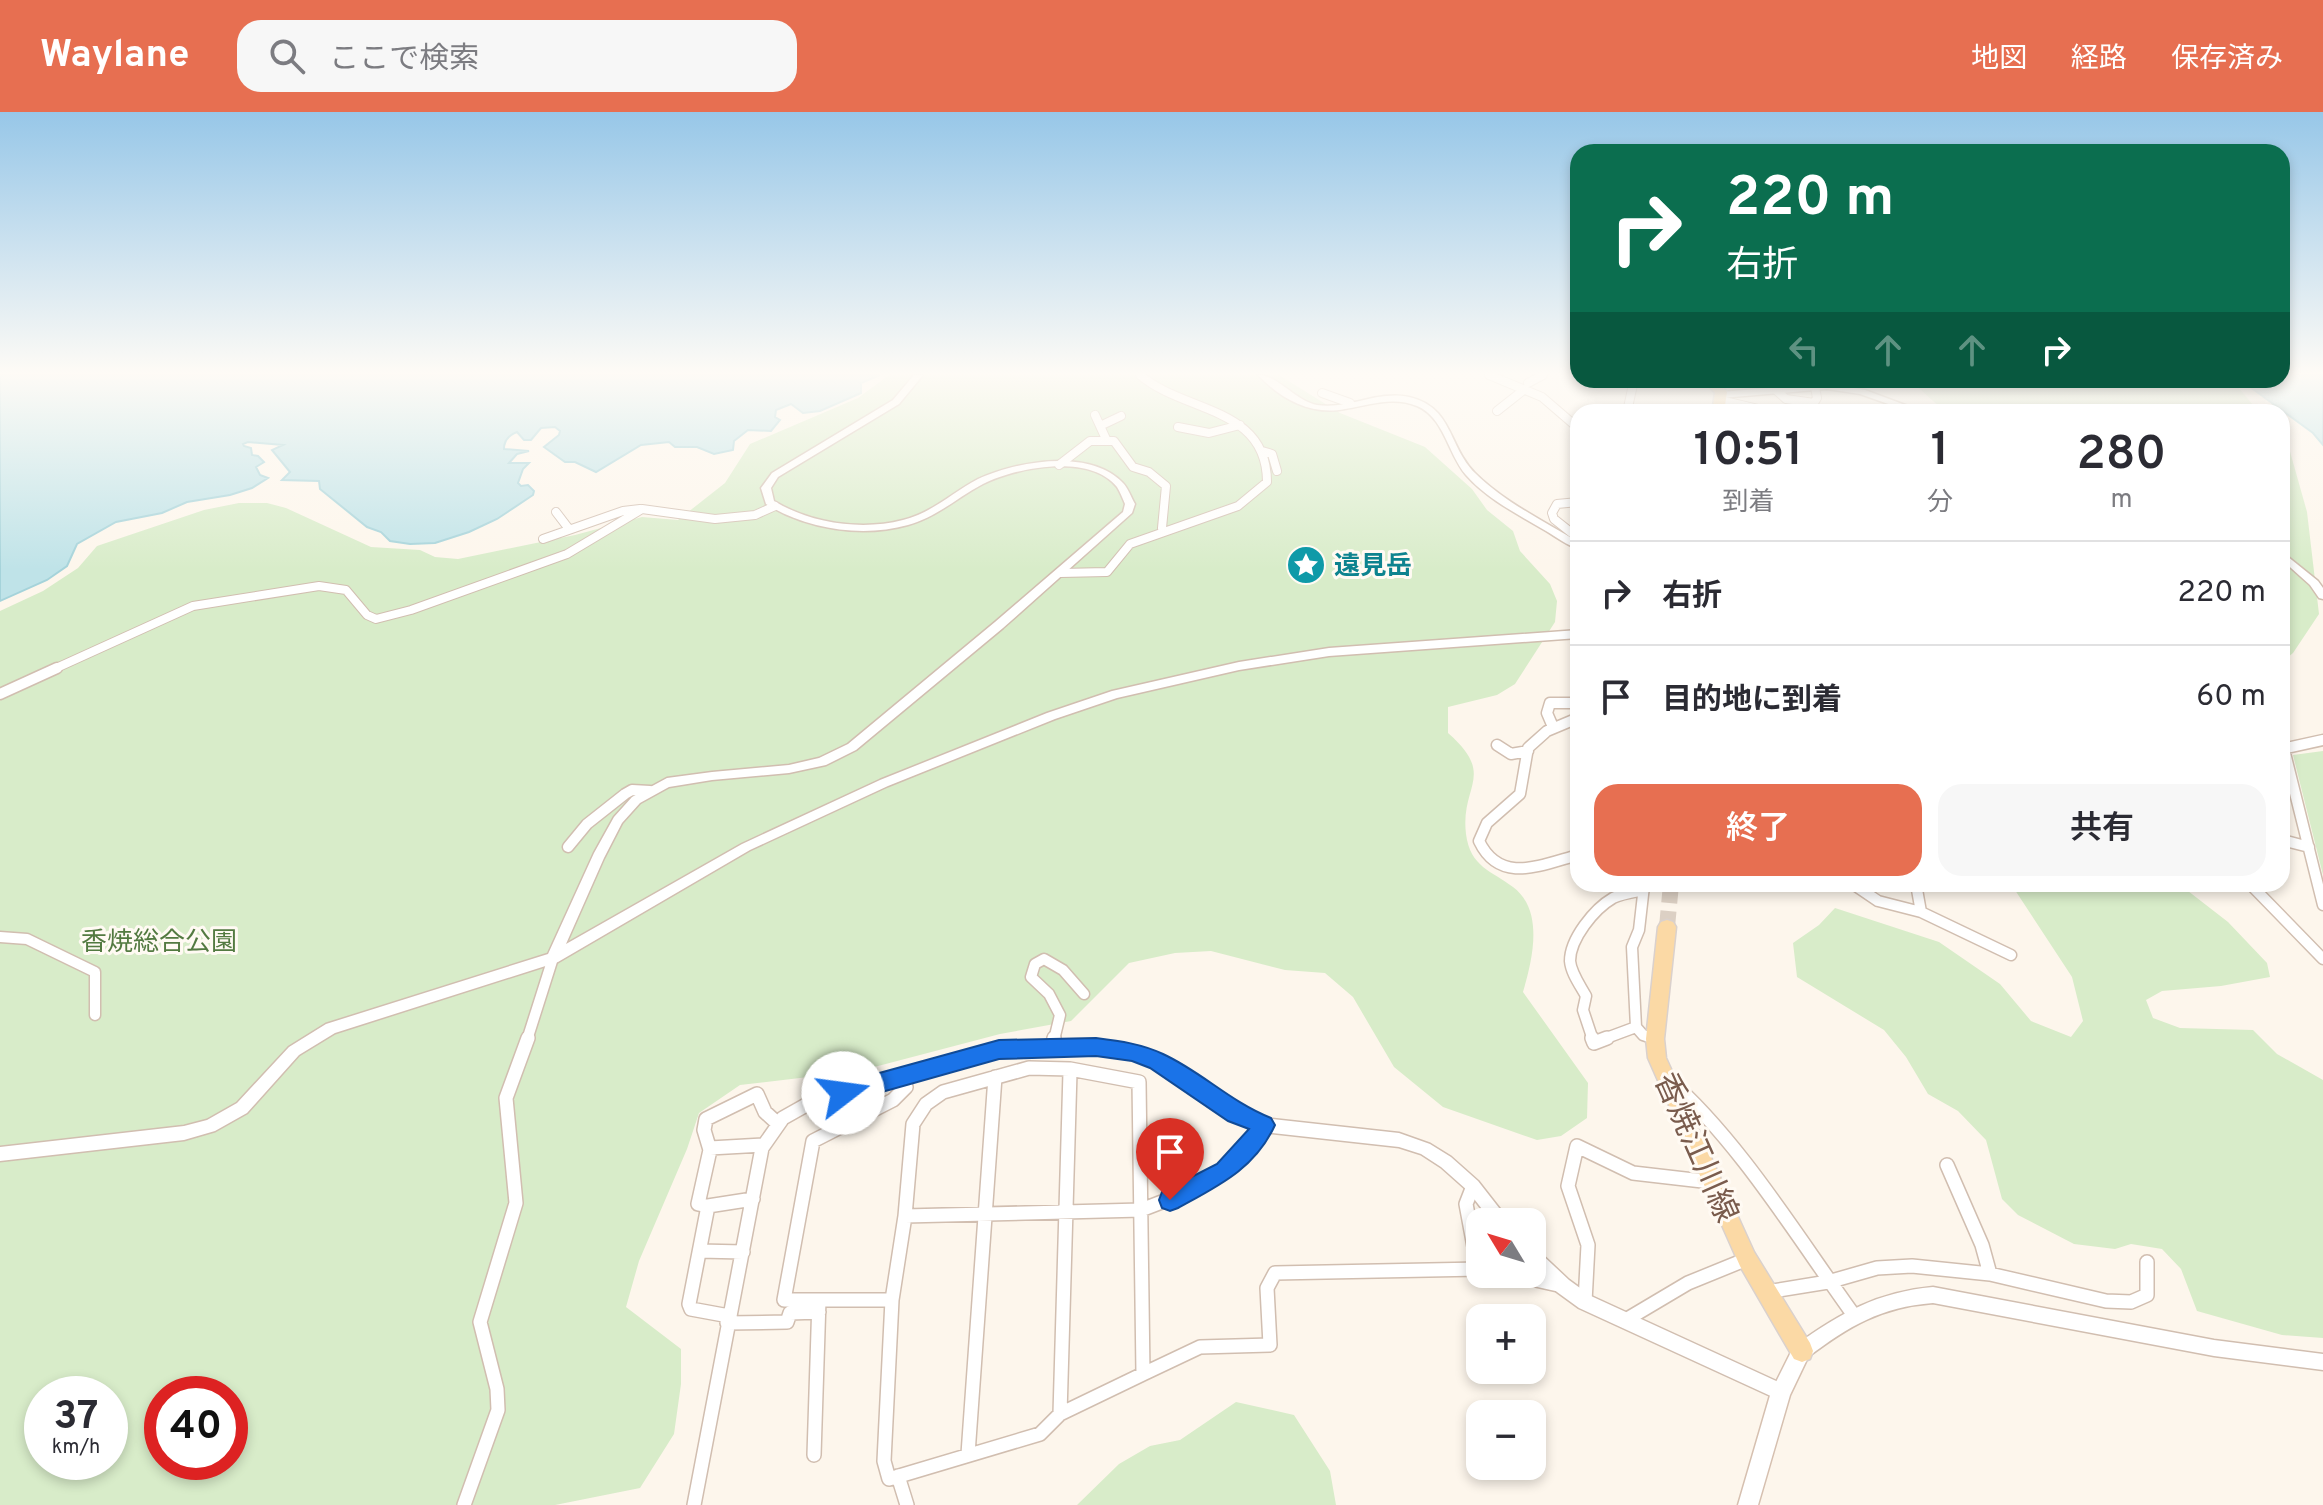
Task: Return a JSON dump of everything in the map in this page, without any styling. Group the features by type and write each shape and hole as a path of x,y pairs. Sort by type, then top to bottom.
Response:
{"main road":[{"name":"香焼江川線","path":"1667,927 1655,1039 1657,1058 1747,1259 1802,1351"},
{"path":"1748,1505 1781,1392 1802,1351"}],"street":[{"path":"464,1505 498,1410 497,1389 480,1322 516,1203 506,1098 553,958 577,898 618,820 626,809 650,791 689,779 798,768 839,755 852,747 1120,521 1130,504 1126,489 1111,474 1086,465 1005,472 980,483 923,518 883,527 837,525 769,502 766,488 775,475 833,440"},
{"path":"1059,465 1086,442 1099,440"},
{"path":"1108,440 1126,448 1133,467 1149,472 1166,486 1162,528"},
{"path":"1060,573 1107,572 1121,550 1162,528 1214,515 1253,497 1268,477 1257,440"},
{"path":"1452,440 1469,472 1570,541"},
{"path":"1262,451 1272,454 1277,471"},
{"path":"1570,503 1557,504 1552,513 1554,519 1570,532"},
{"path":"543,539 623,511 642,509 715,519 755,515 775,506"},
{"path":"0,694 193,606 319,586 346,590 367,615 376,619 397,614 567,554 642,509"},
{"path":"556,512 569,529"},
{"path":"2290,562 2314,583 2323,596"},
{"path":"0,1154 184,1133 210,1126 242,1108 294,1051 331,1028 553,958 746,847 953,754 1116,694 1239,666 1329,652 1570,635"},
{"path":"1553,727 1547,713 1550,703 1570,703"},
{"path":"1497,745 1511,754 1528,751 1553,727 1570,721"},
{"path":"2290,747 2323,740"},
{"path":"1528,751 1520,794 1482,829 1479,841 1482,851 1494,864 1510,870 1570,857"},
{"path":"2290,775 2323,905"},
{"path":"568,847 587,824 625,794 632,790 650,791"},
{"path":"2290,797 2296,798"},
{"path":"2290,842 2309,847"},
{"path":"1630,892 1613,898 1591,917 1570,958 1572,970 1586,996 1583,1010 1594,1043 1636,1027"},
{"path":"1643,892 1639,930 1632,947 1636,1027 1643,1035 1655,1039"},
{"path":"1865,892 1878,901 1921,912 2011,955"},
{"path":"1917,892 1921,912"},
{"path":"2258,892 2323,959"},
{"path":"0,937 27,939 95,972 95,1015"},
{"path":"1052,1048 1060,1015 1049,994 1031,977 1035,964 1044,959 1058,966 1084,994"},
{"path":"694,1505 763,1145 777,1123 795,1108 815,1100 999,1049 1096,1047 1132,1052 1158,1061 1235,1114 1264,1125 1411,1143 1446,1162 1473,1186 1491,1208"},
{"path":"1143,1376 1139,1082 1106,1075 1030,1068 939,1092 918,1111 913,1124 905,1216 892,1300 884,1461 889,1479 1040,1434 1060,1414 1143,1376 1200,1347 1270,1345 1267,1288 1275,1273 1466,1268"},
{"path":"1060,1414 1070,1072"},
{"path":"819,1306 784,1300 808,1152 813,1141 822,1134 893,1100 906,1087 903,1077"},
{"path":"968,1454 995,1077"},
{"path":"1665,1077 1678,1084 1746,1166 1853,1314"},
{"path":"753,1199 708,1206 698,1204 710,1148 704,1130 706,1119 757,1094 765,1112 777,1123"},
{"path":"905,1216 1141,1210 1198,1188 1225,1171 1251,1146 1264,1125"},
{"path":"710,1148 763,1145"},
{"path":"1585,1302 1587,1237 1567,1191 1577,1146 1633,1173 1711,1182"},
{"path":"1947,1165 1955,1190 1976,1227 1990,1274"},
{"path":"1467,1208 1473,1186"},
{"path":"708,1206 689,1304 691,1309 728,1319 787,1322 790,1313 819,1306 892,1300"},
{"path":"700,1251 743,1252"},
{"path":"1624,1321 1688,1283 1747,1259"},
{"path":"1767,1292 1828,1282 1877,1268 1912,1266 1990,1274 2106,1301 2131,1302 2147,1295 2147,1262"},
{"path":"1546,1269 1585,1302 1781,1392"},
{"path":"1546,1282 1563,1286"},
{"path":"1802,1351 1853,1314 1890,1300 1951,1296 2214,1348 2323,1362"},
{"path":"814,1455 819,1306"},
{"path":"898,1476 907,1505"}],"green space":[{"name":"香焼総合公園","path":"759,440 1408,440 1425,447 1472,489 1487,510 1513,531 1520,551 1550,584 1557,601 1555,622 1515,684 1497,695 1448,707 1448,733 1463,748 1474,771 1466,817 1468,845 1477,861 1513,887 1529,909 1533,923 1532,951 1523,992 1588,1083 1587,1118 1561,1136 1537,1140 1443,1107 1394,1067 1353,997 1325,973 1285,970 1211,951 1175,953 1129,963 1071,1021 1000,1034 859,1071 740,1085 699,1113 687,1149 639,1261 626,1307 681,1349 681,1384 674,1434 640,1488 555,1505 0,1505 0,611 43,591 78,568 97,546 204,510 239,503 267,503 286,508 371,547 420,550 435,557 458,559 575,535 642,517 678,520 725,483 750,444"},
{"path":"2290,452 2307,512 2319,614 2290,655"},
{"path":"2323,751 2323,875 2293,755"},
{"path":"2016,892 2189,892 2228,922 2267,963 2270,977 2221,986 2162,991 2146,1000 2153,1018 2180,1028 2253,1030 2277,1054 2323,1080 2323,1338 2282,1335 2197,1311 2181,1269 2162,1249 2131,1244 2115,1249 2074,1244 2018,1215 2002,1199 1986,1140 1958,1111 1928,1094 1906,1057 1884,1030 1797,977 1793,943 1819,925 1835,908 1939,942 2000,984 2031,1021 2071,1037 2083,1021 2072,977"},
{"path":"1236,1402 1294,1415 1330,1471 1336,1505 1077,1505 1119,1464 1150,1446 1180,1440"}],"water":[{"path":"0,440 507,440 504,449 529,451 517,454 509,463 529,463 518,483 528,485 534,491 533,495 497,519 469,532 435,543 410,544 390,541 381,532 367,527 320,489 319,481 282,480 290,472 272,450 283,445 248,442 244,446 251,448 252,455 264,462 256,467 260,475 268,478 252,488 230,495 187,502 162,513 116,522 77,544 67,566 47,580 0,601"},
{"path":"553,440 735,440 733,450 714,454 697,447 675,447 669,442 641,445 596,472 575,462 565,462 544,447"}],"tunnel":[{"path":"1667,927 1670,892"}],"place":[{"name":"遠見岳","path":"1306,565"}],"route":[{"path":"843,1093 999,1049 1096,1047 1132,1052 1158,1061 1235,1114 1264,1125 1251,1146 1225,1171 1198,1188 1170,1200"}]}
